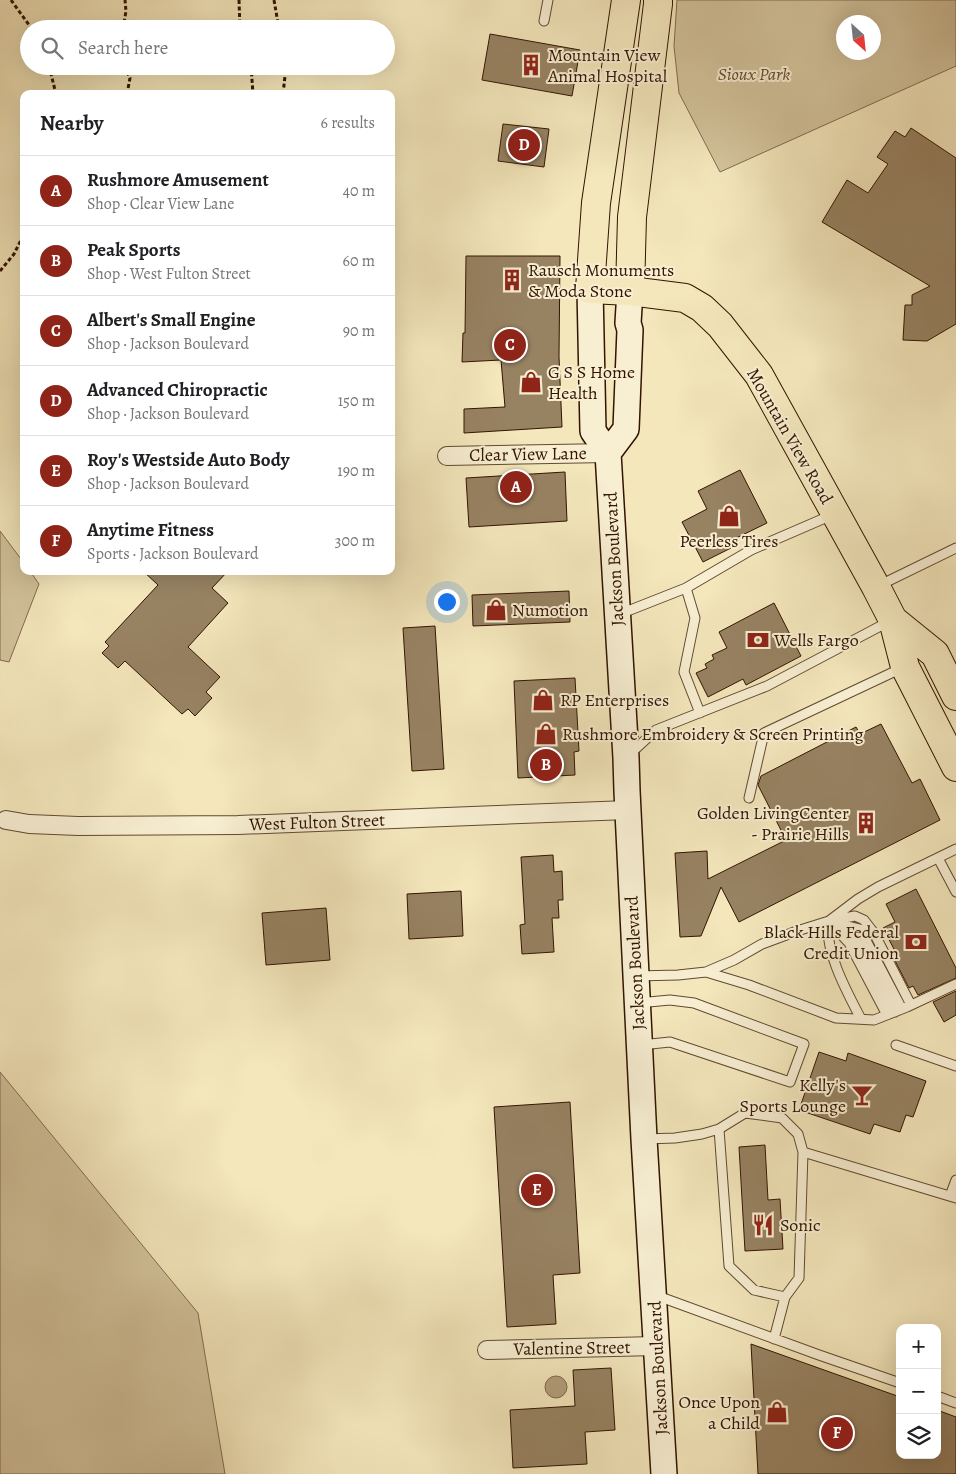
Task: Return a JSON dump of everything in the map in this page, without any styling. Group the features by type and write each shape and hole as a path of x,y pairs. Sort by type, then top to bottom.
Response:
{"main road":[{"name":"Jackson Boulevard","path":"626,0 596,203 590,289 594,431 608,453 626,758 644,1139 664,1474"},
{"path":"608,453 626,429 632,217 658,0"},
{"name":"Mountain View Road","path":"590,289 630,291 685,298 702,308 720,325 759,376 876,587 892,620 905,667 956,767"},
{"name":"Mountain View Road","path":"892,620 935,654 956,696"}],"street":[{"name":"Clear View Lane","path":"447,456 608,453"},
{"name":"West Fulton Street","path":"3,820 29,824 78,826 238,825 628,810"},
{"name":"Valentine Street","path":"487,1350 656,1346"}],"lane":[{"path":"544,21 548,0"},
{"path":"617,615 686,588 751,550 835,514"},
{"path":"876,587 956,548"},
{"path":"686,588 696,618 684,672 700,713"},
{"path":"626,758 656,730 767,686 892,620"},
{"path":"750,798 764,733 905,667"},
{"path":"861,1019 835,965 827,931 829,921 858,899 878,887 956,849"},
{"path":"938,858 956,892"},
{"path":"636,976 706,972 734,960 762,944 829,921 855,916 864,920 874,934 911,1005"},
{"path":"829,921 848,943 895,1012"},
{"path":"829,921 860,930 872,950 895,1012"},
{"path":"706,972 749,985 836,1018 874,1020 956,984"},
{"path":"637,1003 670,1000 694,1003 804,1044 790,1082 670,1042 639,1045"},
{"path":"896,1045 956,1066"},
{"path":"644,1139 675,1138 702,1134 719,1129 745,1114 782,1118 798,1134 803,1152 799,1278 785,1297 774,1339"},
{"path":"719,1129 729,1266 754,1290 785,1297"},
{"path":"803,1152 953,1197 956,1180"},
{"path":"653,1295 896,1382"},
{"path":"941,1397 956,1402"}],"path":[{"path":"11,0 25,20"},
{"path":"124,20 125,0"},
{"path":"238,0 239,20"},
{"path":"274,0 277,20"},
{"path":"51,75 55,90"},
{"path":"127,90 130,78 128,75"},
{"path":"252,75 253,90"},
{"path":"283,90 285,75"},
{"path":"0,271 14,254 20,242"}],"green space":[{"name":"Sioux Park","path":"677,0 956,0 956,66 720,172 679,93 674,46"},
{"path":"0,531 20,558 20,575 33,575 39,584 9,662 0,660"},
{"path":"0,1072 198,1313 225,1474 0,1474"}],"shaded area":[{"path":"556,1376 564,1379 567,1387 564,1395 556,1398 548,1395 545,1387 548,1379"}],"building":[{"name":"Mountain View Animal Hospital","path":"490,34 580,50 572,96 482,80"},
{"path":"503,124 549,129 544,167 498,161"},
{"path":"911,128 956,158 956,324 927,341 903,340 905,305 912,305 912,295 930,286 822,222 847,180 868,193 888,164 877,157 895,131 905,137"},
{"path":"466,256 560,256 559,357 562,427 464,433 464,409 505,407 501,360 462,362 463,333 465,333"},
{"name":"Peerless Tires","path":"740,470 767,523 728,542 731,548 703,562 682,522 707,509 698,491"},
{"path":"565,472 567,521 469,527 466,478"},
{"path":"147,575 224,575 212,588 228,603 188,647 220,677 206,692 212,698 195,716 188,709 182,714 125,661 118,668 102,653 109,646 105,642 158,585"},
{"path":"569,591 570,622 473,626 472,595"},
{"name":"Wells Fargo","path":"774,603 801,656 746,685 743,679 708,697 696,673 707,668 705,664 714,659 712,655 727,648 719,632"},
{"path":"435,626 444,769 412,771 403,628"},
{"path":"575,678 579,751 574,752 575,775 518,778 514,681"},
{"name":"Golden LivingCenter - Prairie Hills","path":"881,724 912,783 920,779 940,820 739,922 721,887 701,936 680,937 675,853 707,851 708,879 786,840 758,785 761,776 856,727 860,734"},
{"path":"553,855 554,872 562,871 563,900 558,900 559,918 552,918 554,952 522,954 520,925 525,924 521,857"},
{"name":"Black Hills Federal Credit Union","path":"916,889 956,968 956,978 918,995 913,986 909,988 893,957 897,955 883,928 895,922 886,904"},
{"path":"461,891 463,936 409,939 407,894"},
{"path":"326,908 330,960 266,965 262,913"},
{"path":"956,991 956,1015 944,1022 933,1002"},
{"name":"Kelly's Sports Lounge","path":"819,1052 846,1061 848,1053 926,1081 913,1117 906,1115 900,1132 874,1124 870,1134 799,1110"},
{"path":"570,1102 580,1273 553,1275 556,1324 507,1327 494,1107"},
{"name":"Sonic","path":"765,1145 768,1200 780,1199 783,1249 745,1251 739,1147"},
{"path":"751,1344 896,1396 896,1459 941,1459 941,1411 956,1417 956,1474 758,1474"},
{"path":"611,1368 615,1430 585,1432 587,1464 513,1468 510,1410 575,1406 573,1370"}],"place":[{"name":"Mountain View Animal Hospital","path":"531,65"},
{"name":"Advanced Chiropractic","path":"524,145"},
{"name":"Rausch Monuments & Moda Stone","path":"512,280"},
{"name":"Albert's Small Engine","path":"510,345"},
{"name":"G S S Home Health","path":"531,382"},
{"name":"Rushmore Amusement","path":"516,487"},
{"name":"Peerless Tires","path":"729,516"},
{"name":"Numotion","path":"496,610"},
{"name":"Wells Fargo","path":"758,640"},
{"name":"RP Enterprises","path":"543,700"},
{"name":"Rushmore Embroidery & Screen Printing","path":"546,734"},
{"name":"Peak Sports","path":"546,765"},
{"name":"Golden LivingCenter - Prairie Hills","path":"866,823"},
{"name":"Black Hills Federal Credit Union","path":"916,942"},
{"name":"Kelly's Sports Lounge","path":"862,1095"},
{"name":"Roy's Westside Auto Body","path":"537,1190"},
{"name":"Sonic","path":"763,1225"},
{"name":"Once Upon a Child","path":"777,1412"},
{"name":"Anytime Fitness","path":"837,1433"}]}
